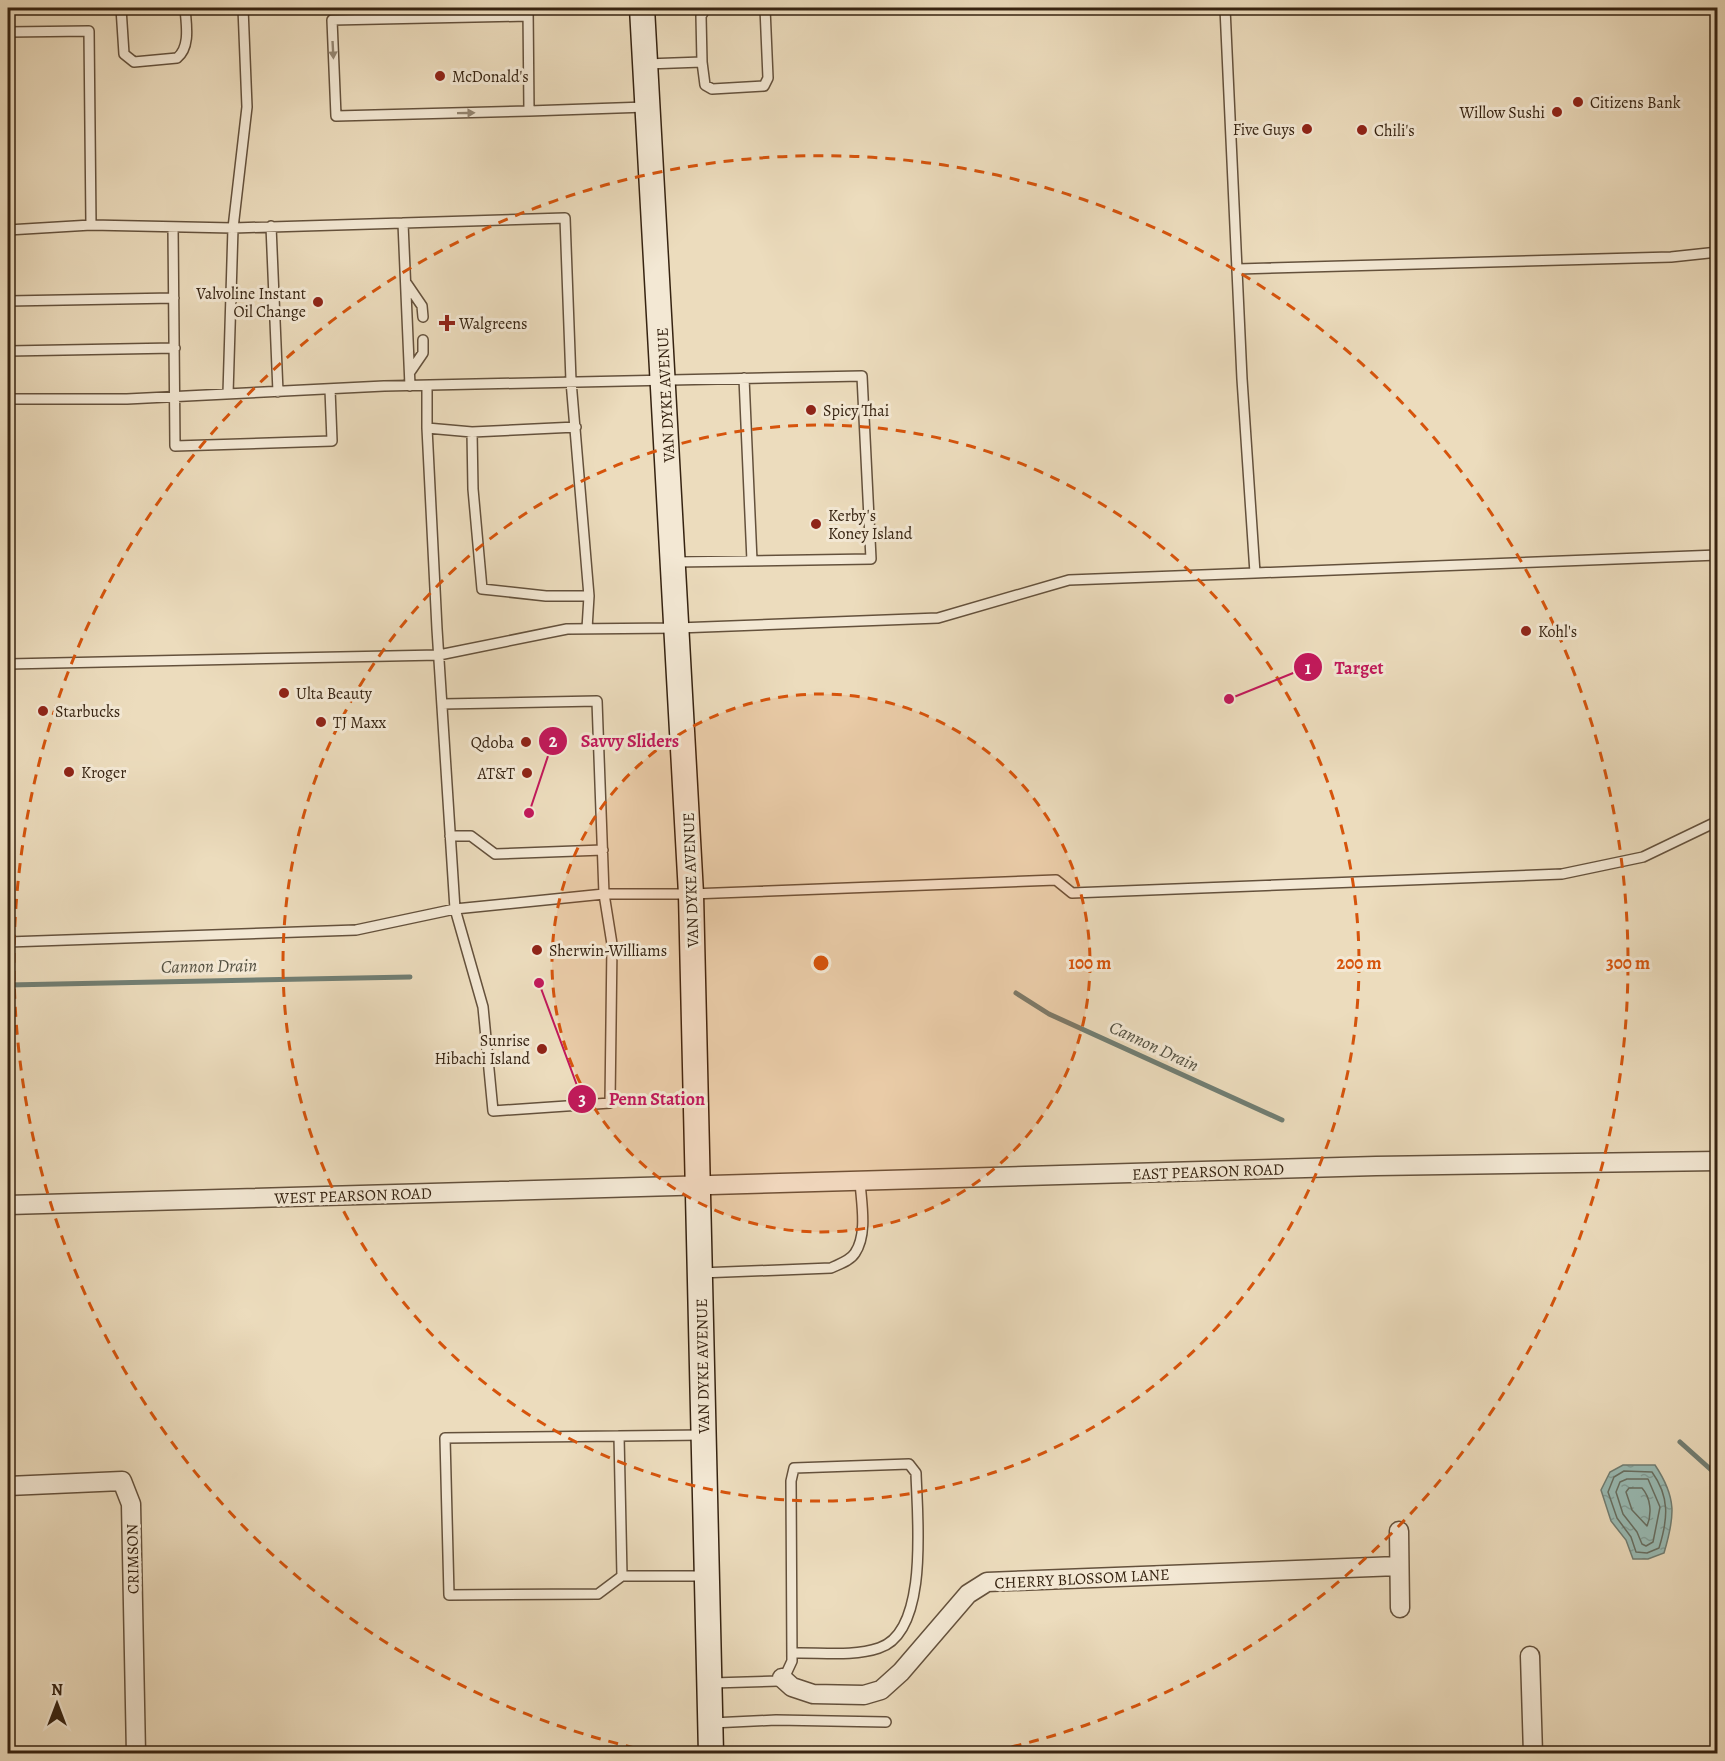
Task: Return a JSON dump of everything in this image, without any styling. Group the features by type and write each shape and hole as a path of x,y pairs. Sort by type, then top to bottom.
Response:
{"main road":[{"name":"VAN DYKE AVENUE","path":"642,8 691,894 711,1754"}],"street":[{"name":"EAST PEARSON ROAD","path":"699,1185 1387,1166 1718,1161"},
{"name":"WEST PEARSON ROAD","path":"8,1205 699,1185"},
{"name":"CRIMSON","path":"8,1486 122,1481 131,1504 136,1754"},
{"path":"1399,1531 1400,1608"},
{"name":"CHERRY BLOSSOM LANE","path":"782,1678 792,1687 813,1694 864,1695 881,1690 900,1672 968,1594 987,1582 1398,1566"},
{"path":"1530,1656 1533,1754"}],"lane":[{"path":"121,8 124,54 134,62 177,58 181,55 187,33 185,8"},
{"path":"228,394 233,228 247,107 243,8"},
{"path":"706,8 701,16 702,62 705,85 712,90 764,86 768,78 765,8"},
{"path":"1225,8 1255,573"},
{"path":"529,111 528,12 332,20 336,116 529,111 648,107"},
{"path":"8,32 89,31 91,225"},
{"path":"646,64 702,62"},
{"path":"8,230 91,225 233,228 565,218 571,381 590,596 587,629"},
{"path":"403,223 411,386"},
{"path":"271,226 278,392"},
{"path":"173,227 175,446 332,441 330,389"},
{"path":"1238,269 1671,257 1718,252"},
{"path":"406,282 422,306 423,317"},
{"path":"8,301 174,298"},
{"path":"410,372 423,353 423,340"},
{"path":"8,351 175,348"},
{"path":"8,399 176,396 571,381 862,376 871,559 674,562"},
{"path":"744,378 752,561"},
{"path":"428,386 427,428 439,655 450,836 455,909 483,1007 493,1111 610,1103 612,944 604,894 597,701 442,704"},
{"path":"427,428 472,432 576,427"},
{"path":"472,432 473,489 482,589 546,596 590,596"},
{"path":"8,663 439,655 567,629 678,628 938,618 1069,580 1718,555"},
{"path":"8,942 356,930 455,909 604,894 691,894 1056,879 1072,893 1562,874 1643,857 1718,821"},
{"path":"450,836 471,837 495,854 603,850"},
{"path":"700,1273 831,1268 845,1262 856,1253 860,1241 862,1224 860,1180"},
{"path":"704,1435 445,1438 449,1595 598,1594 622,1576 707,1576"},
{"path":"619,1436 622,1576"},
{"path":"709,1683 778,1681 789,1669 792,1653 791,1472 794,1468 909,1464 916,1473 918,1559 916,1589 905,1621 887,1644 879,1648 864,1651 792,1653"},
{"path":"710,1723 776,1720 886,1722"}],"water":[{"path":"1623,1465 1655,1465 1667,1487 1670,1498 1672,1518 1664,1553 1648,1559 1633,1559 1626,1540 1611,1521 1601,1490 1610,1472"}],"waterway":[{"name":"Cannon Drain","path":"8,985 410,977"},
{"name":"Cannon Drain","path":"1016,993 1049,1014 1282,1120"},
{"name":"Cannon Drain","path":"1680,1442 1718,1476"}],"place":[{"name":"McDonald's","path":"440,76"},
{"name":"Citizens Bank","path":"1578,102"},
{"name":"Willow Sushi","path":"1557,112"},
{"name":"Five Guys","path":"1307,129"},
{"name":"Chili's","path":"1362,130"},
{"name":"Valvoline Instant Oil Change","path":"318,302"},
{"name":"Walgreens","path":"447,323"},
{"name":"Spicy Thai","path":"811,410"},
{"name":"Kerby's Koney Island","path":"816,524"},
{"name":"Kohl's","path":"1526,631"},
{"name":"Ulta Beauty","path":"284,693"},
{"name":"Target","path":"1229,699"},
{"name":"Starbucks","path":"43,711"},
{"name":"TJ Maxx","path":"321,722"},
{"name":"Qdoba","path":"526,742"},
{"name":"Kroger","path":"69,772"},
{"name":"AT&T","path":"527,773"},
{"name":"Savvy Sliders","path":"529,813"},
{"name":"Sherwin-Williams","path":"537,950"},
{"name":"Penn Station","path":"539,983"},
{"name":"Sunrise Hibachi Island","path":"542,1049"}]}
